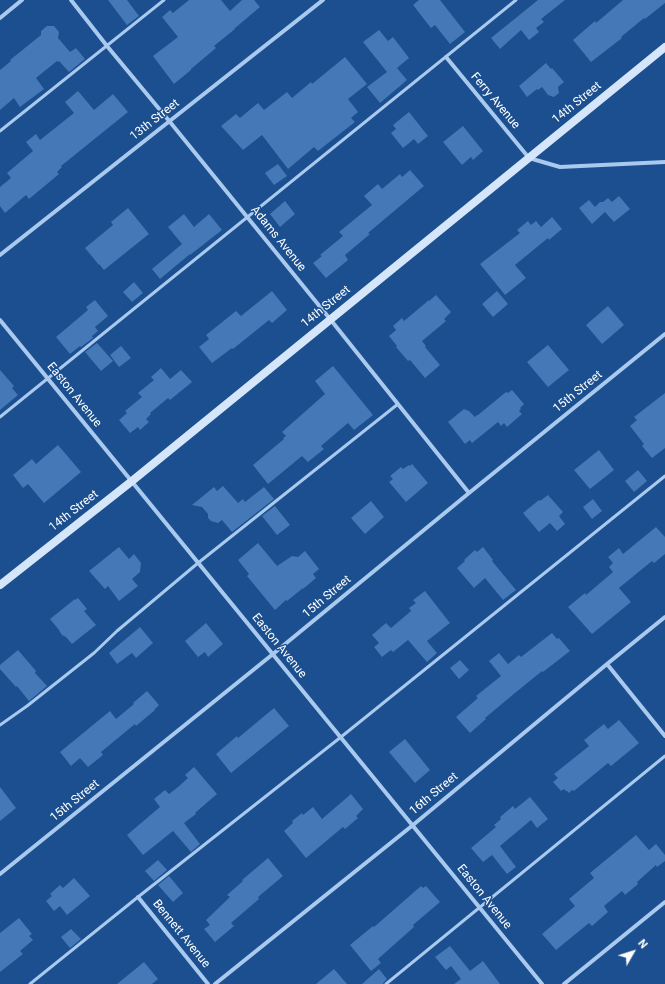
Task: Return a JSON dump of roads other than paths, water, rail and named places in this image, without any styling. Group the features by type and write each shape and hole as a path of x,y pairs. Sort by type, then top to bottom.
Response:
{"street":[{"path":"0,18 22,0"},
{"name":"Adams Avenue","path":"71,0 469,493"},
{"name":"13th Street","path":"0,256 323,0"},
{"name":"14th Street","path":"0,584 132,481 665,47"},
{"name":"Ferry Avenue","path":"446,57 529,158"},
{"path":"529,158 560,167 665,162"},
{"name":"Easton Avenue","path":"0,320 542,984"},
{"name":"15th Street","path":"0,874 273,654 665,334"},
{"name":"16th Street","path":"215,984 413,825 665,617"},
{"path":"607,664 665,736"},
{"name":"Bennett Avenue","path":"138,897 208,984"},
{"path":"564,984 665,902"}],"lane":[{"path":"0,131 164,0"},
{"path":"0,417 516,0"},
{"path":"0,725 27,706 94,652 198,563 398,404"},
{"path":"30,984 341,737 665,476"},
{"path":"386,984 665,756"}]}
